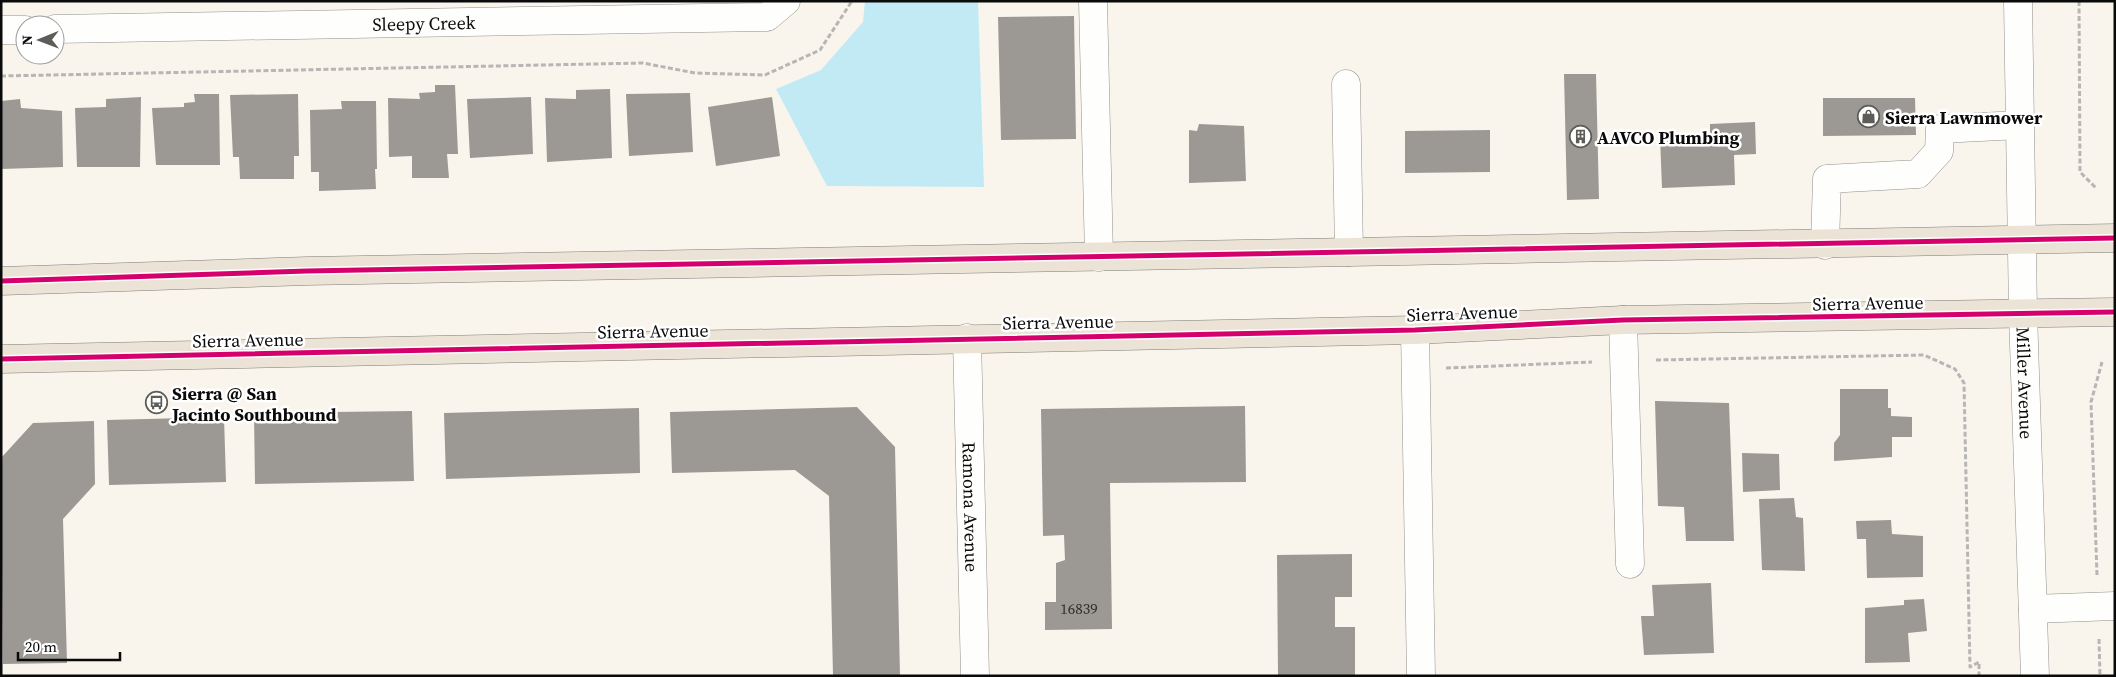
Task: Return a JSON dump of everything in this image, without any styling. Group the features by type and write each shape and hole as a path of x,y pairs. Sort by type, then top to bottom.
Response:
{"main road":[{"path":"1,281 317,271 1825,245 2115,238"},
{"name":"Sierra Avenue","path":"1,359 1415,330 1623,320 2115,312"}],"street":[{"name":"Sleepy Creek","path":"65,29 437,12 767,17 786,1"},
{"path":"1093,1 1099,257"},
{"name":"Miller Avenue","path":"2018,1 2023,313 2035,676"},
{"path":"1,30 15,30"},
{"path":"1346,84 1349,252"},
{"path":"1825,245 1827,179 1918,174 1939,151 1940,130 2020,125"},
{"path":"1623,320 1630,564"},
{"path":"1415,330 1421,676"},
{"name":"Ramona Avenue","path":"967,338 975,676"},
{"path":"2033,609 2106,606"}],"path":[{"path":"1,76 643,63 695,73 765,75 820,50 852,1"},
{"path":"2079,1 2080,172 2097,189"},
{"path":"1415,369 1624,360 1924,355 1955,368 1964,383 1970,667 1979,662 1979,676"},
{"path":"2100,676 2106,606 2091,402 2102,362"}],"water":[{"path":"865,1 978,1 984,187 827,186 776,89 821,70 863,22"}],"building":[{"path":"1074,16 1076,139 1001,140 998,17"},
{"name":"AAVCO Plumbing","path":"1564,74 1596,74 1599,199 1567,200"},
{"path":"435,85 455,85 458,154 447,154 449,178 412,178 412,156 389,157 388,98 420,99 419,93 435,92"},
{"path":"610,89 612,158 547,162 545,98 576,99 576,90"},
{"path":"690,93 693,152 629,156 626,94"},
{"path":"194,94 219,94 220,165 156,165 152,108 184,107 184,103 195,102"},
{"path":"298,94 299,156 294,156 294,179 240,179 239,157 233,157 230,95"},
{"path":"141,97 140,167 77,167 75,108 106,107 106,99"},
{"path":"531,97 533,154 470,158 467,99"},
{"path":"772,97 780,156 716,166 708,107"},
{"name":"Sierra Lawnmower","path":"1823,98 1915,98 1916,135 1823,136"},
{"path":"20,99 21,108 62,111 63,167 1,169 1,101"},
{"path":"341,101 376,101 376,189 319,191 319,172 311,172 310,110 342,109"},
{"path":"1755,122 1756,154 1734,155 1735,185 1662,188 1660,137 1700,135 1700,143 1710,142 1710,124"},
{"path":"1199,124 1244,126 1246,181 1189,183 1189,130 1197,131"},
{"path":"1490,130 1490,172 1405,173 1405,131"},
{"path":"1840,389 1888,389 1888,408 1891,408 1891,416 1912,417 1912,437 1892,437 1892,457 1834,461 1834,443 1840,435"},
{"path":"1655,401 1729,403 1734,541 1686,541 1684,507 1658,506"},
{"path":"1245,406 1246,482 1110,483 1112,629 1045,630 1045,602 1056,602 1056,563 1065,560 1064,535 1043,536 1041,409"},
{"path":"857,407 895,447 900,676 833,676 829,496 795,470 672,473 670,412"},
{"path":"639,408 640,473 446,479 444,413"},
{"path":"412,411 414,481 255,484 254,413"},
{"path":"224,417 226,482 109,485 107,420"},
{"path":"94,421 95,484 63,519 67,663 3,664 1,458 33,423"},
{"path":"1742,453 1779,454 1780,490 1743,492"},
{"path":"1794,498 1796,517 1803,518 1805,571 1762,570 1759,499"},
{"path":"1891,520 1892,534 1923,536 1923,577 1867,578 1866,539 1857,539 1856,521"},
{"path":"1352,554 1352,597 1335,597 1335,627 1355,627 1355,676 1278,676 1277,555"},
{"path":"1711,583 1714,653 1644,655 1641,616 1654,616 1652,585"},
{"path":"1924,599 1927,631 1908,633 1910,662 1865,663 1865,608 1904,605 1904,600"}],"cycle path":[{"path":"1,281 307,271 2115,238"},
{"path":"1,359 1415,330 1623,320 2115,312"}],"place":[{"name":"Sierra Lawnmower","path":"1869,117"},
{"name":"AAVCO Plumbing","path":"1581,137"},
{"name":"Sierra @ San Jacinto Southbound","path":"156,403"}]}
